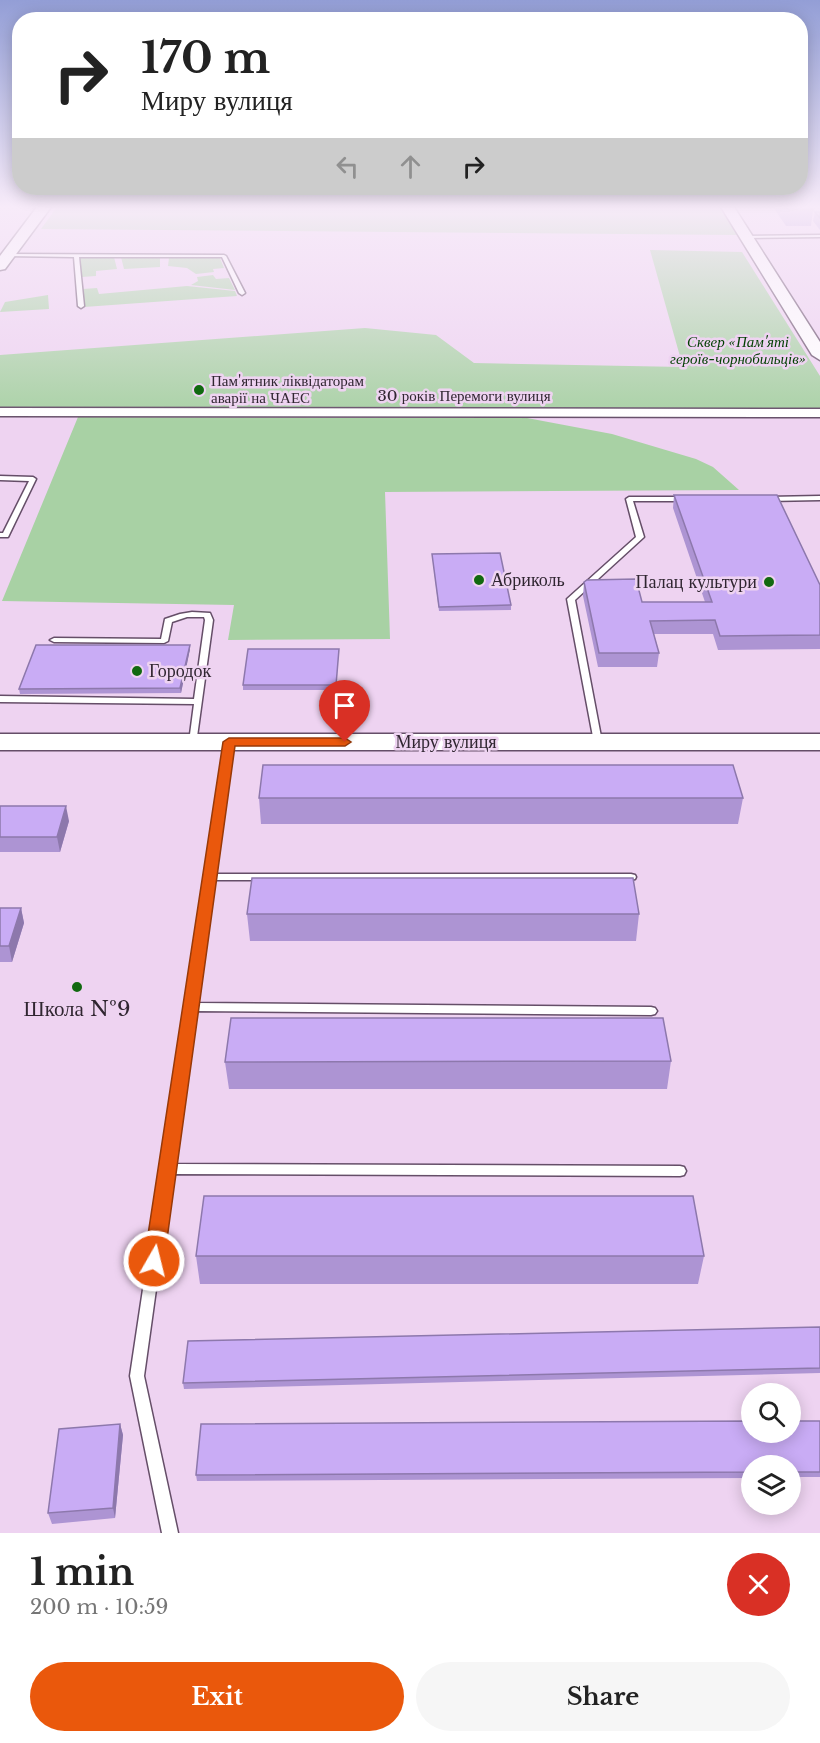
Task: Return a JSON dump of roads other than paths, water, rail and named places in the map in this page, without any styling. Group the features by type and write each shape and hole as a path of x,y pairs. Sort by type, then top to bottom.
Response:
{"street":[{"path":"774,279 814,337 820,355"},
{"name":"30 років Перемоги вулиця","path":"0,412 820,413"},
{"name":"Миру вулиця","path":"0,742 820,742"}],"lane":[{"path":"78,279 81,306"},
{"path":"235,279 242,293"},
{"path":"0,478 33,479 4,535 0,535"},
{"path":"764,499 820,498"},
{"path":"598,742 571,599 640,537 629,499 697,499"},
{"path":"54,640 164,641 168,621 194,613 207,615 209,620 193,742"},
{"path":"0,699 198,702"},
{"path":"170,1533 137,1376 229,742"},
{"path":"211,877 631,877"},
{"path":"191,1006 651,1011"},
{"path":"167,1169 680,1171"}],"place":[{"name":"Пам'ятник ліквідаторам аварії на ЧАЕС","path":"199,390"},
{"name":"Абриколь","path":"479,580"},
{"name":"Палац культури","path":"769,582"},
{"name":"Городок","path":"137,671"},
{"name":"Школа №9","path":"77,987"}],"park label":[{"name":"Сквер «Пам'яті героїв-чорнобильців»","path":"738,350"}]}
